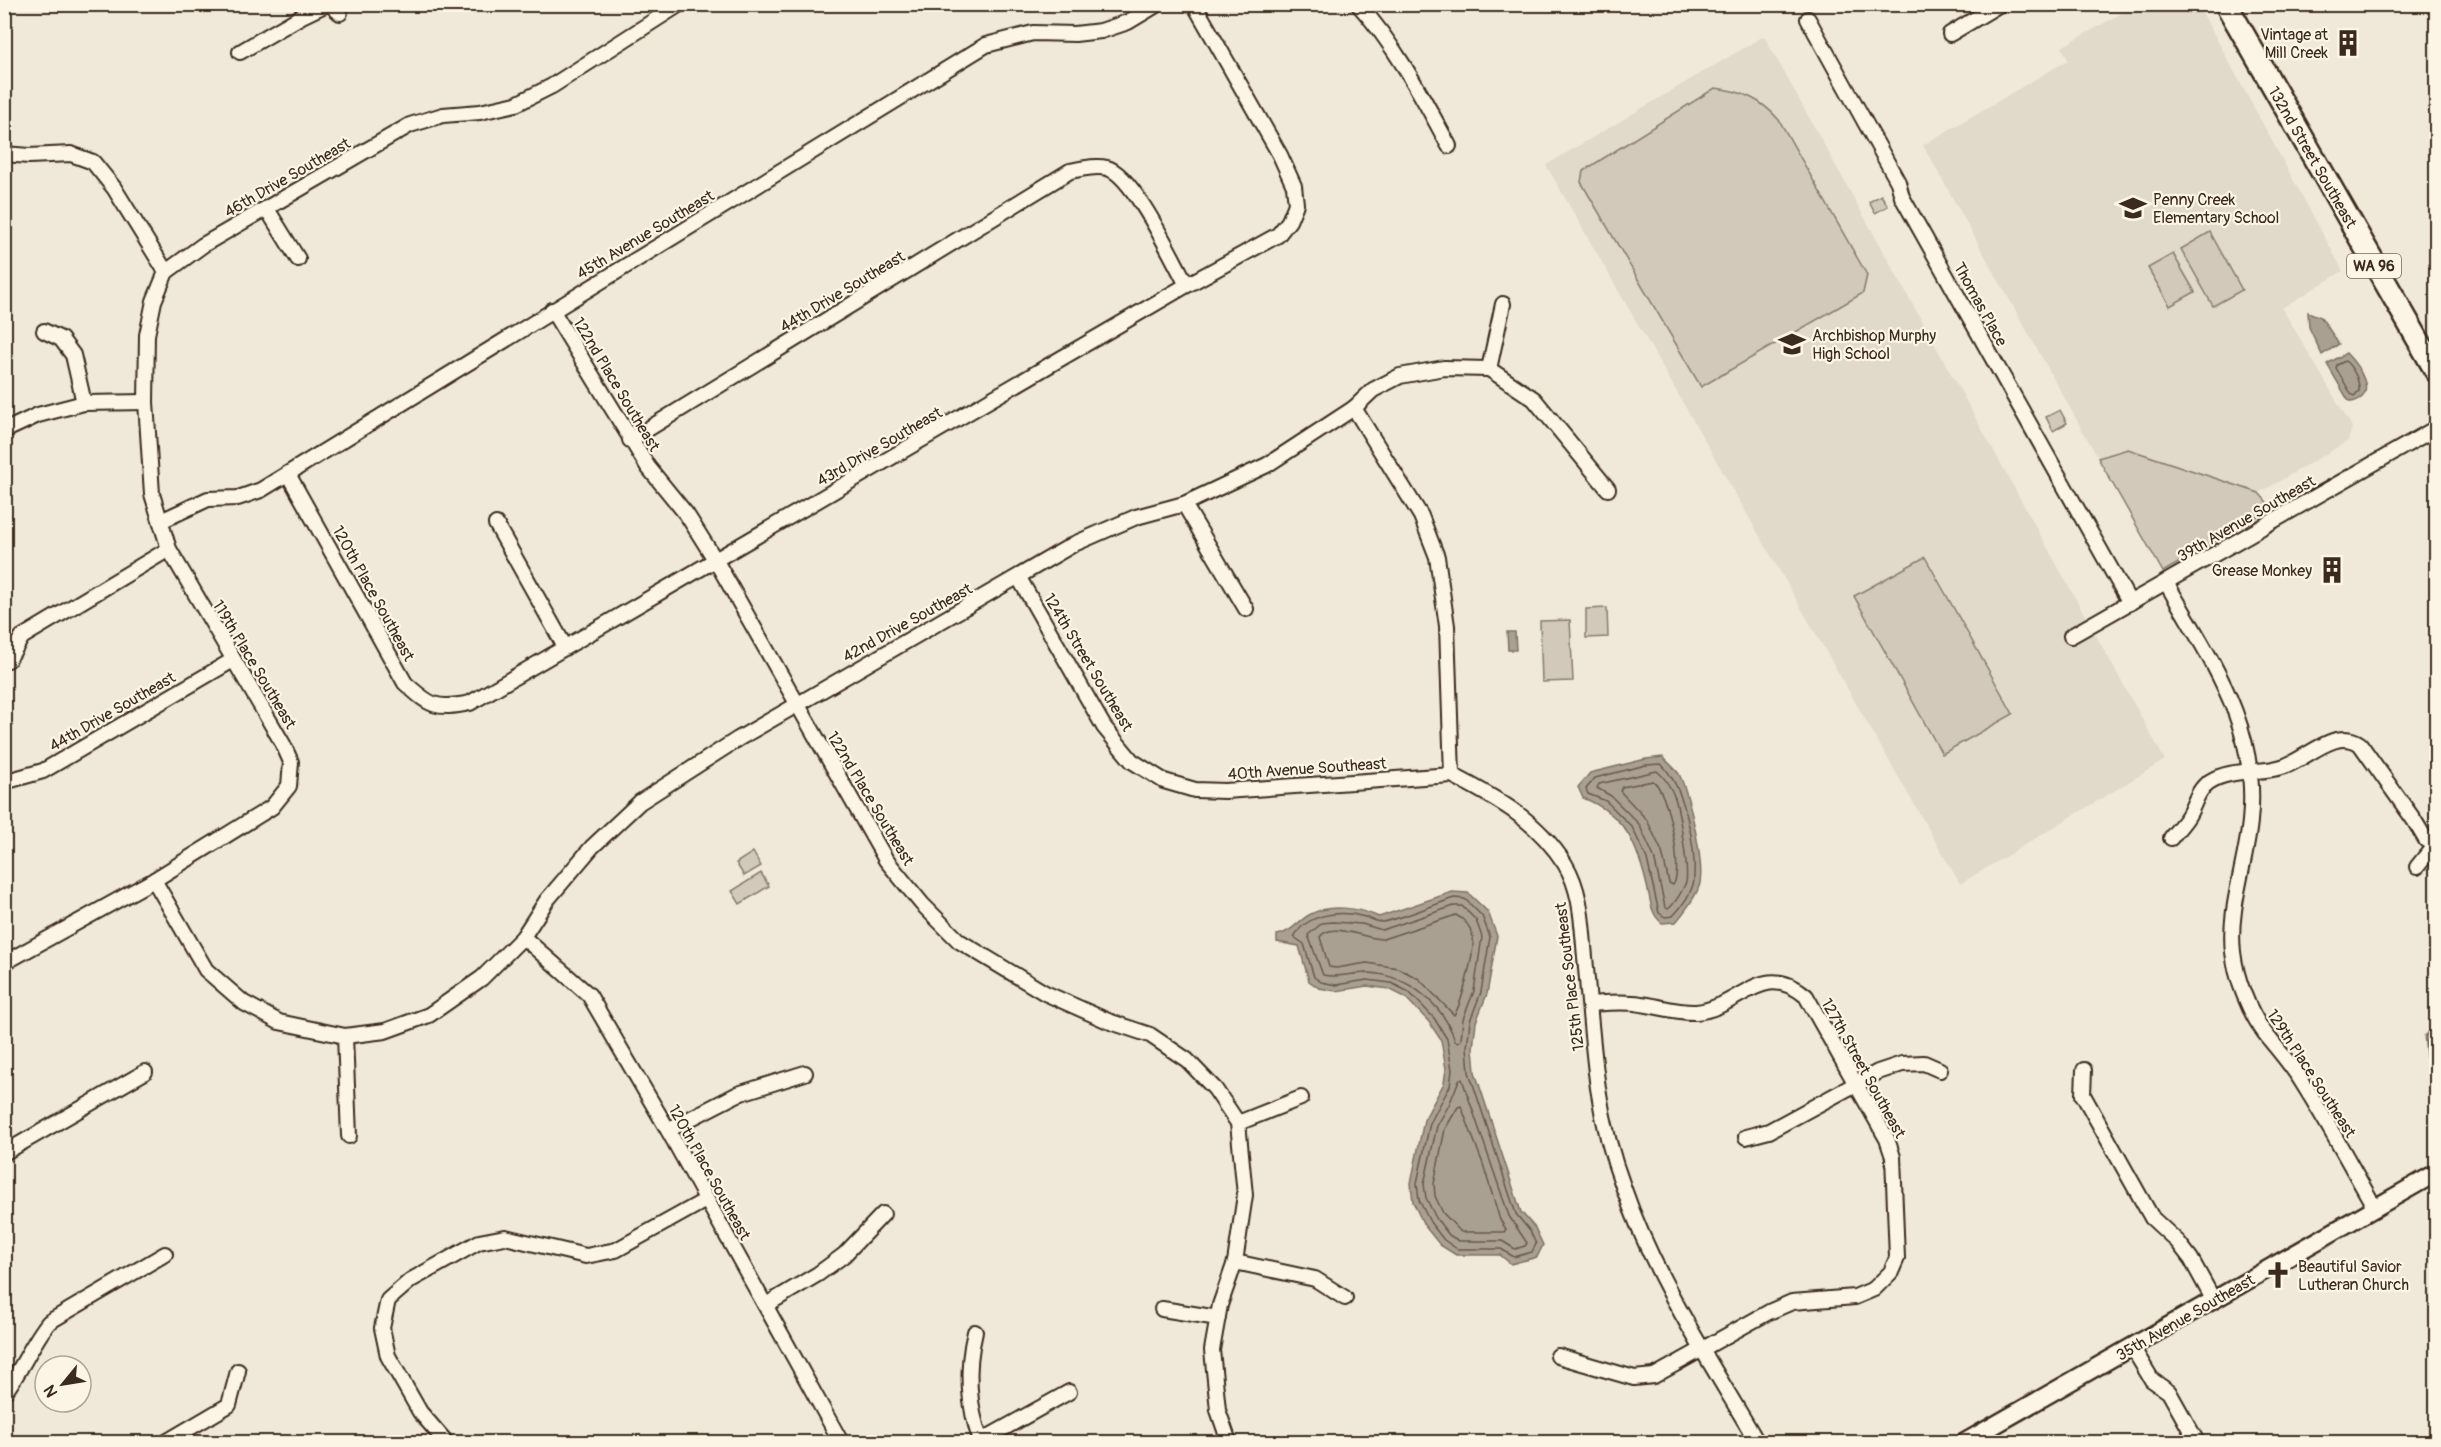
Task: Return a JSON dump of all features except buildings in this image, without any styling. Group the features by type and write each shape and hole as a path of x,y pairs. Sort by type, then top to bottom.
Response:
{"main road":[{"name":"132nd Street Southeast","path":"2226,4 2436,372"}],"street":[{"name":"46th Drive Southeast","path":"166,272 203,244 410,125 443,115 480,112 516,104 552,86 680,4"},
{"name":"45th Avenue Southeast","path":"160,521 208,499 238,498 261,490 986,45 1033,33 1074,34 1101,31 1128,22 1158,4"},
{"name":"43rd Drive Southeast","path":"448,707 470,703 1187,285 1278,235 1289,221 1296,204 1294,186 1280,155 1194,4"},
{"path":"1358,4 1380,28 1449,146"},
{"path":"1950,34 2000,4"},
{"path":"240,52 302,16 332,7"},
{"name":"Thomas Place","path":"1808,19 1898,182 1902,197 2130,603"},
{"path":"4,154 29,156 71,154 93,162 114,188 166,272 154,301 147,334 146,402 84,403 38,415 4,431"},
{"name":"44th Drive Southeast","path":"630,440 1070,171 1089,167 1108,168 1124,180 1138,197 1187,285"},
{"path":"267,209 298,259"},
{"path":"1503,304 1489,369 1534,399 1608,489"},
{"name":"122nd Place Southeast","path":"552,310 630,440 648,467 687,515 716,561 795,704 886,860 922,904 959,941 1045,993 1108,1021 1150,1035 1187,1060 1215,1089 1238,1123 1245,1196 1235,1262 1220,1305 1212,1350 1218,1410 1229,1443"},
{"path":"44,331 61,339 73,355 84,403"},
{"name":"42nd Drive Southeast","path":"154,880 206,970 244,1003 279,1022 345,1036 385,1031 429,1015 482,978 523,937 547,900 592,848 640,801 795,704 1019,578 1080,541 1136,517 1184,504 1267,465 1354,408 1373,390 1400,376 1444,368 1489,369"},
{"name":"119th Place Southeast","path":"146,402 152,494 169,549 283,744 291,762 289,786 272,807 154,880"},
{"path":"1354,408 1421,516 1437,556 1447,626 1452,775"},
{"name":"39th Avenue Southeast","path":"2071,636 2436,428"},
{"name":"120th Place Southeast","path":"288,474 405,683 426,702 448,707"},
{"path":"1184,504 1246,609"},
{"path":"496,524 565,647"},
{"path":"8,660 22,637 169,549"},
{"name":"124th Street Southeast","path":"1019,578 1104,727 1132,761 1164,781"},
{"name":"129th Place Southeast","path":"2166,582 2233,704 2242,730 2250,771 2250,821 2234,915 2233,951 2238,975 2248,1003 2263,1030 2286,1057 2303,1083 2375,1208"},
{"name":"44th Drive Southeast","path":"4,782 43,771 233,660"},
{"path":"2171,838 2189,814 2198,793 2207,783 2223,775 2286,766 2337,739 2348,738 2360,744 2415,820 2426,840 2435,847 2417,867"},
{"name":"40th Avenue Southeast","path":"1164,781 1195,790 1225,791 1452,775"},
{"name":"125th Place Southeast","path":"1452,775 1518,812 1545,838 1566,866 1580,903 1598,1089 1608,1138 1623,1189 1659,1269 1757,1443"},
{"path":"4,963 154,880"},
{"name":"120th Place Southeast","path":"523,937 589,995 668,1130 841,1443"},
{"name":"127th Street Southeast","path":"1590,1004 1638,1003 1695,1012 1719,1006 1762,982 1777,981 1794,986 1806,996 1887,1139 1893,1157 1897,1258 1891,1272 1874,1289 1855,1297 1792,1302 1703,1348"},
{"path":"345,1036 349,1136"},
{"path":"1746,1137 1769,1131 1878,1072 1902,1064 1924,1063 1940,1070"},
{"path":"2084,1070 2083,1095 2152,1218 2178,1242 2191,1259 2214,1301"},
{"path":"4,1153 145,1072"},
{"path":"668,1130 738,1094 805,1073"},
{"path":"1238,1123 1301,1098"},
{"name":"35th Avenue Southeast","path":"1967,1442 2436,1173"},
{"path":"446,1443 420,1413 388,1356 382,1328 388,1300 411,1280 479,1242 505,1237 586,1256 616,1250 706,1200"},
{"path":"766,1305 818,1274 844,1255 882,1214"},
{"path":"4,1393 16,1378 36,1338 49,1322 165,1254"},
{"path":"1235,1262 1315,1279 1346,1298"},
{"path":"1162,1309 1218,1318"},
{"path":"975,1332 969,1380 980,1442 1069,1392"},
{"path":"2132,1347 2152,1380 2169,1392 2197,1443"},
{"path":"1558,1356 1634,1378 1654,1376 1703,1348"},
{"path":"166,1443 229,1405 238,1371"}],"shaded area":[{"name":"Penny Creek Elementary School","path":"2136,5 2198,5 2343,271 2282,308 2352,427 2348,441 2259,493 2128,449 2098,458 1923,145 2068,60 2062,47"},
{"name":"Archbishop Murphy High School","path":"1764,36 2165,760 1960,884 1546,165"},
{"path":"1715,88 1734,91 1758,101 1779,120 1867,275 1863,293 1701,387 1581,182 1583,171"},
{"path":"1881,195 1888,206 1875,213 1869,202"},
{"path":"2210,232 2242,290 2213,306 2181,249"},
{"path":"2173,254 2195,292 2170,306 2148,268"},
{"path":"2060,410 2067,423 2053,431 2046,417"},
{"path":"2128,449 2259,493 2272,508 2163,572 2098,458"},
{"path":"1925,557 2013,714 1942,754 1854,596"},
{"path":"1607,608 1608,637 1586,638 1586,609"},
{"path":"1570,620 1573,681 1542,682 1540,621"},
{"path":"753,852 761,866 744,876 736,863"},
{"path":"761,873 769,886 740,904 732,891"}],"water":[{"path":"2308,312 2321,317 2339,344 2322,355 2309,327"},
{"path":"2346,353 2361,372 2366,387 2365,394 2352,402 2348,400 2327,364"},
{"path":"1507,632 1515,632 1516,650 1508,650"},
{"path":"1663,757 1679,774 1687,796 1695,828 1701,873 1699,888 1676,922 1662,923 1654,912 1640,860 1628,834 1610,814 1583,798 1578,787 1590,773"},
{"path":"1452,892 1468,893 1488,912 1497,936 1487,994 1476,1022 1473,1048 1475,1072 1521,1212 1535,1228 1543,1245 1537,1257 1511,1264 1500,1255 1456,1255 1440,1245 1424,1225 1413,1202 1411,1183 1424,1120 1444,1083 1446,1069 1441,1040 1429,1022 1405,997 1389,989 1367,986 1336,991 1319,988 1309,981 1299,946 1277,942 1277,935 1287,932 1317,911 1344,908 1379,917"}],"waterway":[{"path":"2436,1028 2425,1036 2427,1058 2436,1074"}],"place":[{"name":"Vintage at Mill Creek","path":"2348,43"},
{"name":"Penny Creek Elementary School","path":"2133,208"},
{"name":"Archbishop Murphy High School","path":"1792,344"},
{"name":"Grease Monkey","path":"2332,570"},
{"name":"Beautiful Savior Lutheran Church","path":"2278,1275"}]}
